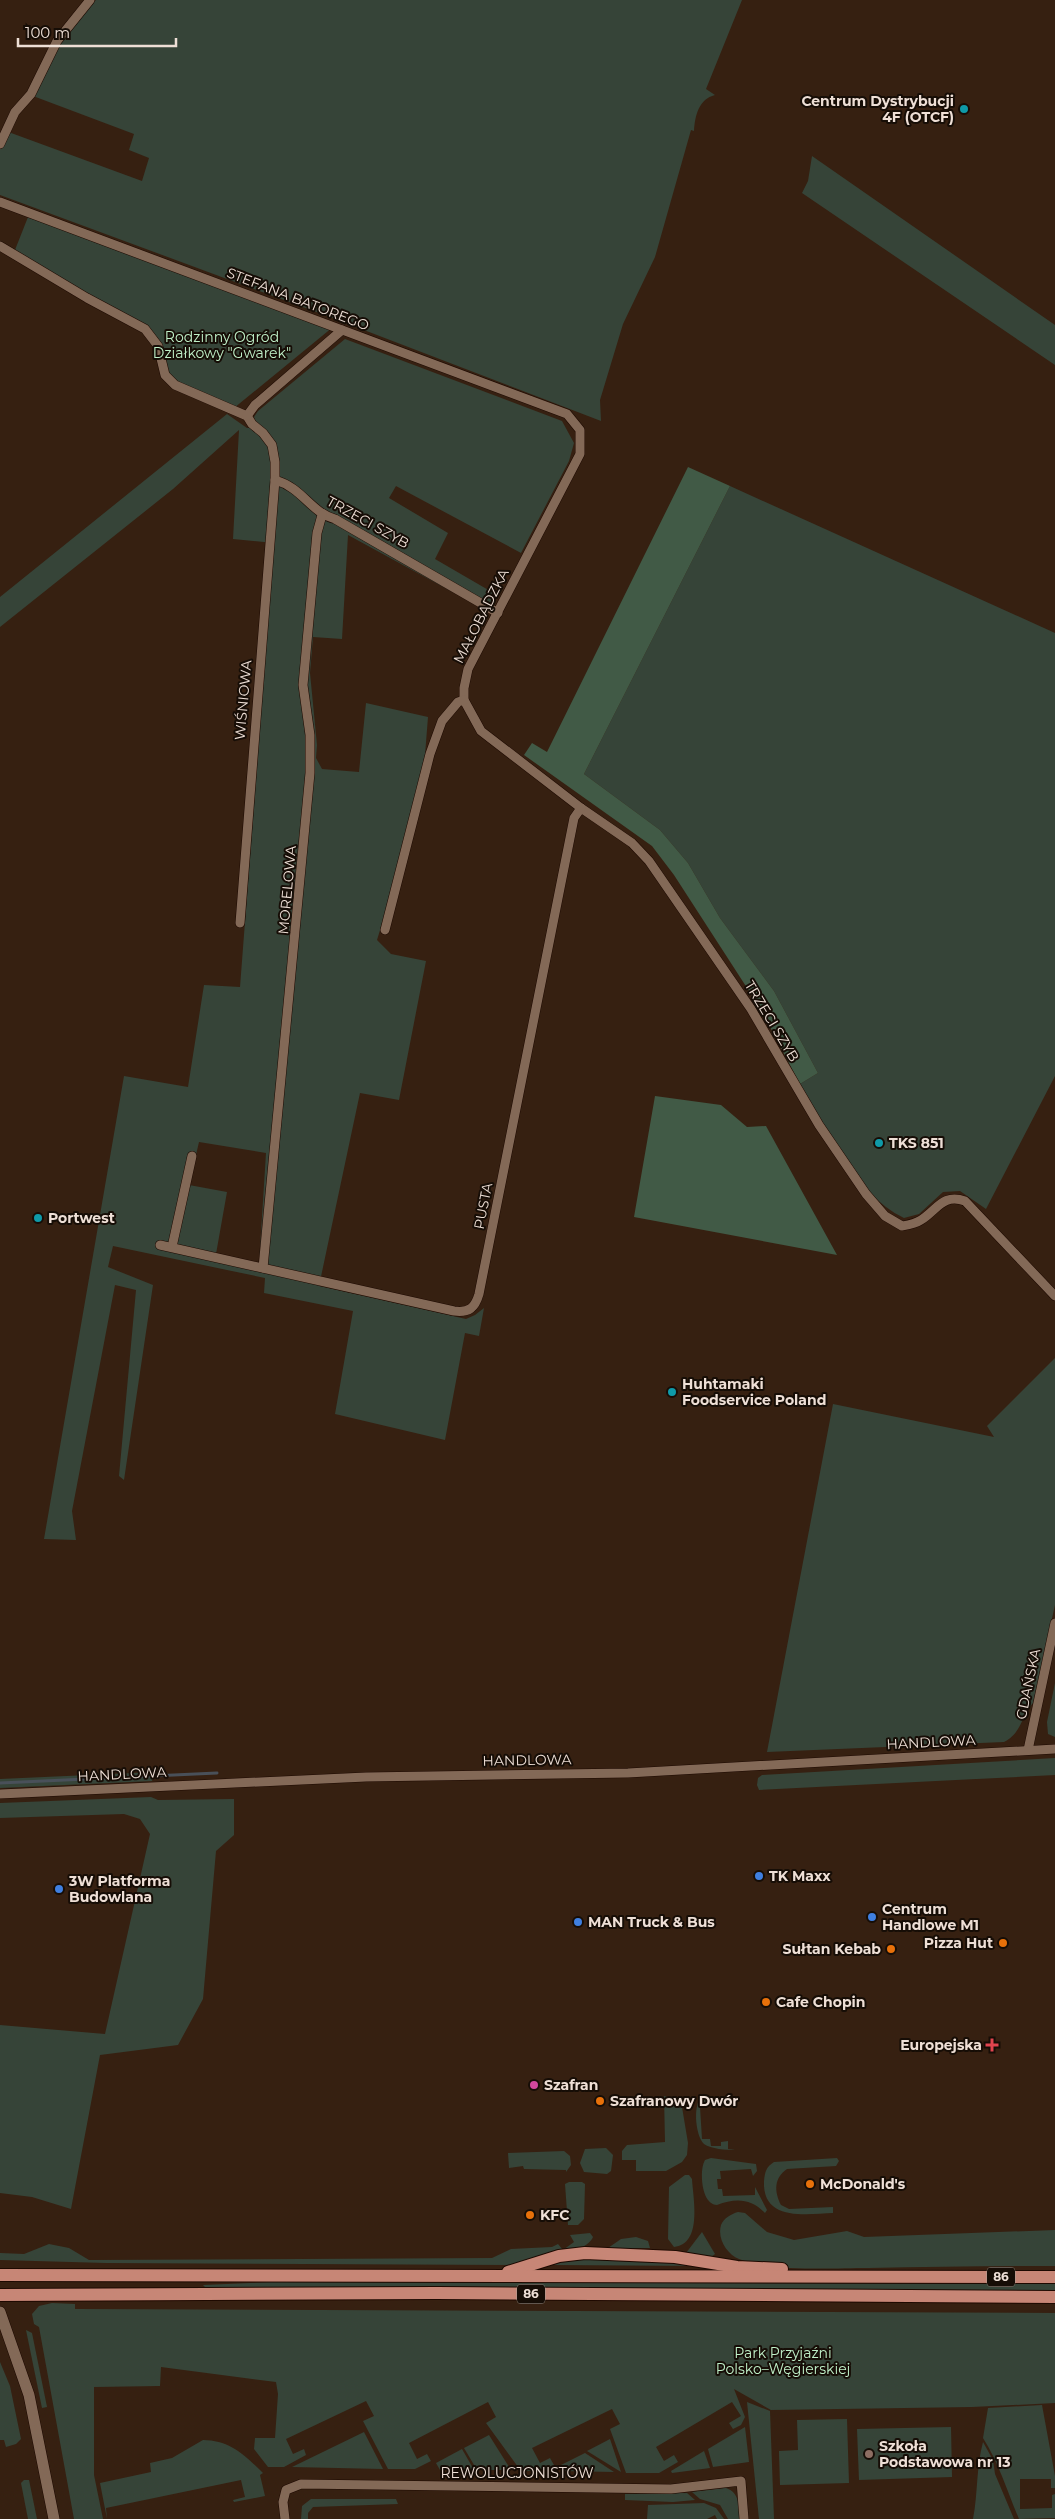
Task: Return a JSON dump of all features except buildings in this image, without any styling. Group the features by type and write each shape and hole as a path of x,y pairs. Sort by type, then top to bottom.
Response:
{"main road":[{"path":"488,2276 559,2256 585,2254 675,2257 737,2267 803,2270 821,2277"},
{"name":"86","path":"0,2275 1055,2277"},
{"name":"86","path":"0,2294 437,2293 1055,2297"}],"street":[{"path":"0,144 15,112 31,94 57,41 90,0"},
{"name":"STEFANA BATOREGO","path":"0,202 550,407 567,414 580,430"},
{"path":"0,246 87,298 145,328 158,346 165,375 175,385 247,416 272,445 275,462 275,480"},
{"path":"247,416 255,405 342,330"},
{"name":"MAŁOBĄDZKA","path":"464,700 464,688 468,669 580,454 580,430"},
{"name":"TRZECI SZYB","path":"275,480 298,490 322,515 335,519 498,613"},
{"name":"WIŚNIOWA","path":"240,923 275,480"},
{"name":"MORELOWA","path":"263,1268 302,878 310,773 310,735 303,685 317,533 322,515"},
{"path":"385,930 430,754 442,721 458,702 464,700"},
{"name":"TRZECI SZYB","path":"464,700 481,731 581,808 632,843 649,861 751,1009 824,1132 866,1194 884,1216 902,1226 920,1221 945,1200 955,1197 965,1201 1055,1296"},
{"name":"PUSTA","path":"160,1245 454,1311 467,1312 474,1307 480,1294 574,818 581,808"},
{"path":"172,1248 192,1156"},
{"name":"GDAŃSKA","path":"1028,1750 1055,1623"},
{"name":"HANDLOWA","path":"0,1794 366,1776 628,1773 1055,1749"},
{"path":"0,2312 29,2395 54,2519"},
{"name":"REWOLUCJONISTÓW","path":"285,2519 284,2502 286,2490 301,2484 671,2489 741,2482 744,2519"}],"green space":[{"path":"96,0 742,0 706,89 715,95 705,100 699,108 695,119 694,131 691,130 655,257 623,324 600,400 601,421 330,317 0,195 0,137 3,130 142,181 149,158 129,150 134,134 33,96 68,30"},
{"path":"812,156 1055,325 1055,365 802,193 808,181"},
{"name":"Rodzinny Ogród Działkowy \"Gwarek\"","path":"28,217 333,327 234,408 167,380 158,346 145,329 13,255"},
{"path":"345,339 562,421 574,443 569,461 521,553 396,486 389,498 448,533 435,559 497,595 489,612 348,535 342,639 313,637 310,673 317,745 316,758 322,769 359,772 366,703 428,717 425,755 400,865 377,940 391,954 426,961 399,1100 360,1093 319,1286 466,1319 484,1308 479,1336 465,1333 445,1440 335,1414 353,1311 264,1293 265,1278 113,1246 108,1267 153,1285 124,1480 119,1476 136,1290 115,1285 72,1511 76,1540 44,1539 124,1076 188,1087 204,985 240,987 274,543 233,539 239,430 173,489 0,627 0,597 227,414 247,428 257,427 254,417 258,411","holes":["199,1142 266,1153 259,1264 216,1254 227,1192 189,1185"]},
{"path":"688,467 730,486 584,774 660,830 688,863 720,918 774,991 818,1073 800,1084 760,1008 674,875 652,846 524,755 532,743 547,752"},
{"path":"730,486 1055,633 1055,1076 986,1209 960,1191 943,1192 919,1214 904,1218 886,1207 870,1193 844,1159 800,1084 818,1073 774,991 720,918 688,863 660,830 584,774"},
{"path":"655,1096 721,1105 747,1127 766,1126 837,1255 634,1217"},
{"path":"1055,1358 1055,1605 1033,1703 1018,1729 1004,1742 767,1752 833,1404 994,1437 987,1426"},
{"path":"1055,1683 1055,1737 1048,1734 1047,1722"},
{"path":"1055,1758 1055,1775 759,1790 757,1785 758,1778 762,1775"},
{"path":"155,1772 152,1781 0,1788 0,1779"},
{"path":"151,1797 158,1800 234,1799 234,1835 216,1851 203,1999 178,2045 100,2055 71,2209 32,2197 0,2193 0,2025 105,2034 150,1834 140,1819 124,1814 0,1818 0,1803"},
{"path":"704,2094 707,2096 708,2106 700,2107 702,2139 710,2139 711,2146 721,2146 721,2142 728,2141 728,2149 735,2150 711,2147 704,2144 701,2140 697,2126 696,2111 700,2098"},
{"path":"664,2096 674,2099 682,2107 688,2143 687,2155 682,2162 666,2171 636,2171 636,2160 622,2160 622,2151 627,2145 665,2142"},
{"path":"606,2148 613,2155 611,2171 607,2174 584,2172 580,2163 585,2149"},
{"path":"564,2151 570,2156 571,2165 566,2172 566,2170 524,2169 523,2166 509,2168 508,2153"},
{"path":"711,2158 756,2164 757,2171 753,2176 751,2169 720,2171 721,2179 717,2179 718,2189 722,2189 723,2196 755,2195 755,2187 767,2210 765,2213 754,2204 748,2202 736,2200 717,2205 708,2199 703,2186 702,2171 705,2160"},
{"path":"837,2158 839,2161 836,2166 787,2169 780,2176 776,2185 781,2205 789,2209 833,2207 833,2213 788,2213 770,2203 765,2194 764,2181 766,2170 774,2162"},
{"path":"685,2175 689,2175 692,2179 693,2229 689,2238 683,2244 674,2247 668,2239 669,2187"},
{"path":"569,2182 582,2182 585,2184 584,2219 578,2225 568,2225 565,2184"},
{"path":"738,2212 745,2213 767,2232 794,2240 847,2231 864,2237 1055,2230 1055,2266 820,2269 769,2266 739,2259 731,2254 724,2245 720,2236 721,2225 724,2220"},
{"path":"702,2232 715,2254 711,2257 686,2253"},
{"path":"590,2233 593,2237 588,2243 569,2253 529,2263 509,2265 106,2263 0,2260 0,2253 24,2254 49,2244 69,2248 89,2260 492,2258 511,2249 552,2247 558,2244 563,2250 574,2242 570,2235"},
{"path":"636,2237 648,2241 650,2248 608,2248 621,2239"},
{"path":"563,2259 685,2260 702,2266 553,2265"},
{"path":"271,2282 1055,2284 1055,2291 205,2287 203,2285"},
{"name":"Park Przyjaźni Polsko–Węgierskiej","path":"52,2303 75,2304 75,2309 1055,2313 1055,2403 972,2407 771,2410 734,2389 745,2417 741,2425 733,2429 729,2423 741,2416 732,2402 656,2447 664,2461 674,2455 678,2462 659,2473 626,2473 610,2429 620,2424 612,2409 532,2448 540,2463 550,2458 554,2465 541,2471 521,2471 486,2423 496,2417 488,2402 409,2443 417,2459 427,2454 431,2461 415,2469 388,2469 363,2421 374,2416 366,2401 286,2439 293,2454 304,2449 306,2455 284,2467 268,2467 254,2449 255,2438 275,2438 278,2394 276,2382 161,2367 160,2386 94,2387 94,2475 103,2519 74,2519 39,2327 34,2324 32,2314 39,2306"},
{"path":"26,2330 32,2333 47,2407 42,2408"},
{"path":"0,2362 10,2386 21,2439 16,2444 6,2447 4,2440 0,2440"},
{"path":"747,2402 770,2411 774,2519 759,2519"},
{"path":"1042,2405 1055,2476 1055,2488 1051,2488 1051,2479 1020,2479 1020,2509 1052,2508 1052,2495 1055,2494 1055,2518 1019,2519 998,2467 983,2438 988,2408"},
{"path":"847,2419 849,2483 780,2485 779,2451 798,2450 797,2420"},
{"path":"745,2427 749,2462 713,2467 708,2449"},
{"path":"951,2427 952,2477 859,2480 857,2429"},
{"path":"364,2432 383,2469 292,2467"},
{"path":"489,2435 511,2470 477,2470 464,2448"},
{"path":"610,2439 621,2472 587,2451"},
{"path":"203,2440 229,2446 250,2460 263,2473 260,2475 265,2496 234,2502 233,2500 245,2497 241,2480 106,2508 107,2519 100,2483 151,2472 150,2463 172,2458"},
{"path":"983,2442 993,2460 995,2474 1014,2519 973,2519 979,2461"},
{"path":"462,2449 474,2470 440,2470 436,2463"},
{"path":"704,2451 710,2468 672,2473 671,2471"},
{"path":"585,2453 614,2472 562,2471 559,2466"},
{"path":"24,2480 29,2480 37,2519 28,2519 21,2483"},
{"path":"726,2488 736,2496 740,2519 728,2519 720,2505 700,2499 692,2492"},
{"path":"687,2493 695,2500 673,2502 625,2500 625,2494"},
{"path":"311,2499 396,2499 398,2504 313,2507 308,2513 308,2519 301,2519 302,2506"},
{"path":"704,2503 716,2508 724,2519 717,2519 715,2515 707,2519 647,2519 648,2505"}],"waterway":[{"path":"0,1783 217,1773"}],"place":[{"name":"Centrum Dystrybucji 4F (OTCF)","path":"964,109"},
{"name":"TKS 851","path":"879,1143"},
{"name":"Portwest","path":"38,1218"},
{"name":"Huhtamaki Foodservice Poland","path":"672,1392"},
{"name":"TK Maxx","path":"759,1876"},
{"name":"3W Platforma Budowlana","path":"59,1889"},
{"name":"Centrum Handlowe M1","path":"872,1917"},
{"name":"MAN Truck & Bus","path":"578,1922"},
{"name":"Pizza Hut","path":"1003,1943"},
{"name":"Sułtan Kebab","path":"891,1949"},
{"name":"Cafe Chopin","path":"766,2002"},
{"name":"Europejska","path":"992,2045"},
{"name":"Szafran","path":"534,2085"},
{"name":"Szafranowy Dwór","path":"600,2101"},
{"name":"McDonald's","path":"810,2184"},
{"name":"KFC","path":"530,2215"},
{"name":"Szkoła Podstawowa nr 13","path":"869,2454"}]}
